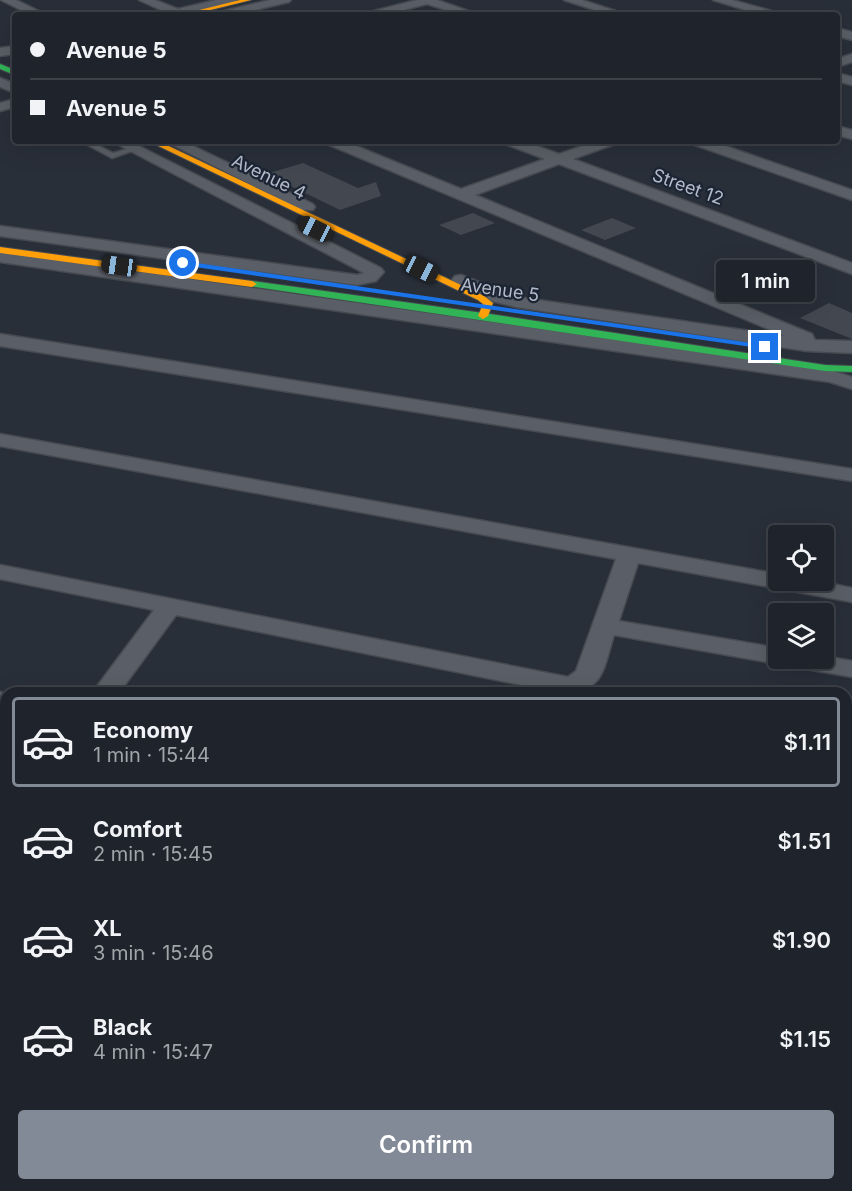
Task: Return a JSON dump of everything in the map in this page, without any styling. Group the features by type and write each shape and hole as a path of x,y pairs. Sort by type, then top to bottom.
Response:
{"main road":[{"path":"189,12 248,0"},
{"path":"215,12 268,0"},
{"name":"Avenue 4","path":"158,144 481,298 486,311"},
{"name":"Avenue 4","path":"135,145 451,296 454,307"},
{"name":"Avenue 5","path":"0,239 454,307"},
{"name":"Avenue 5","path":"0,250 486,311 848,367"},
{"name":"Avenue 5","path":"658,337 807,353 848,367"}],"street":[{"path":"7,0 34,12"},
{"path":"145,0 174,12"},
{"path":"186,12 231,0"},
{"path":"232,12 285,0"},
{"path":"382,12 430,0 465,12"},
{"path":"570,0 612,12"},
{"path":"719,0 764,12"},
{"path":"178,144 498,297 546,307 807,345 852,347"},
{"path":"339,144 805,338 807,345"},
{"name":"Street 12","path":"518,144 852,269"},
{"path":"460,195 601,144"},
{"path":"705,144 852,195"},
{"path":"0,231 357,279 370,277 375,272 135,145"},
{"path":"0,257 651,349 834,377 852,382"},
{"path":"0,340 852,476"},
{"path":"0,425 15,428 22,444"},
{"path":"0,440 852,595"},
{"path":"0,572 569,686 581,682 588,675 629,555"},
{"path":"109,687 170,606"},
{"path":"605,626 768,654"},
{"path":"834,666 852,669"},
{"path":"852,718 852,732"}],"lane":[{"path":"90,144 112,156 135,145"}],"building":[{"path":"303,163 358,188 376,182 381,196 340,210 266,174"},
{"path":"473,213 495,223 461,235 439,225"},
{"path":"612,218 636,228 605,240 581,230"},
{"path":"829,303 852,313 852,339 800,318"}],"traffic: fast":[{"path":"0,66 12,72"},
{"path":"252,284 483,316 825,368 852,369"}],"traffic: slow":[{"path":"195,12 248,0"},
{"path":"158,144 481,298 488,303 483,316"},
{"path":"0,250 252,284"}],"route":[{"path":"183,263 765,347"}]}
